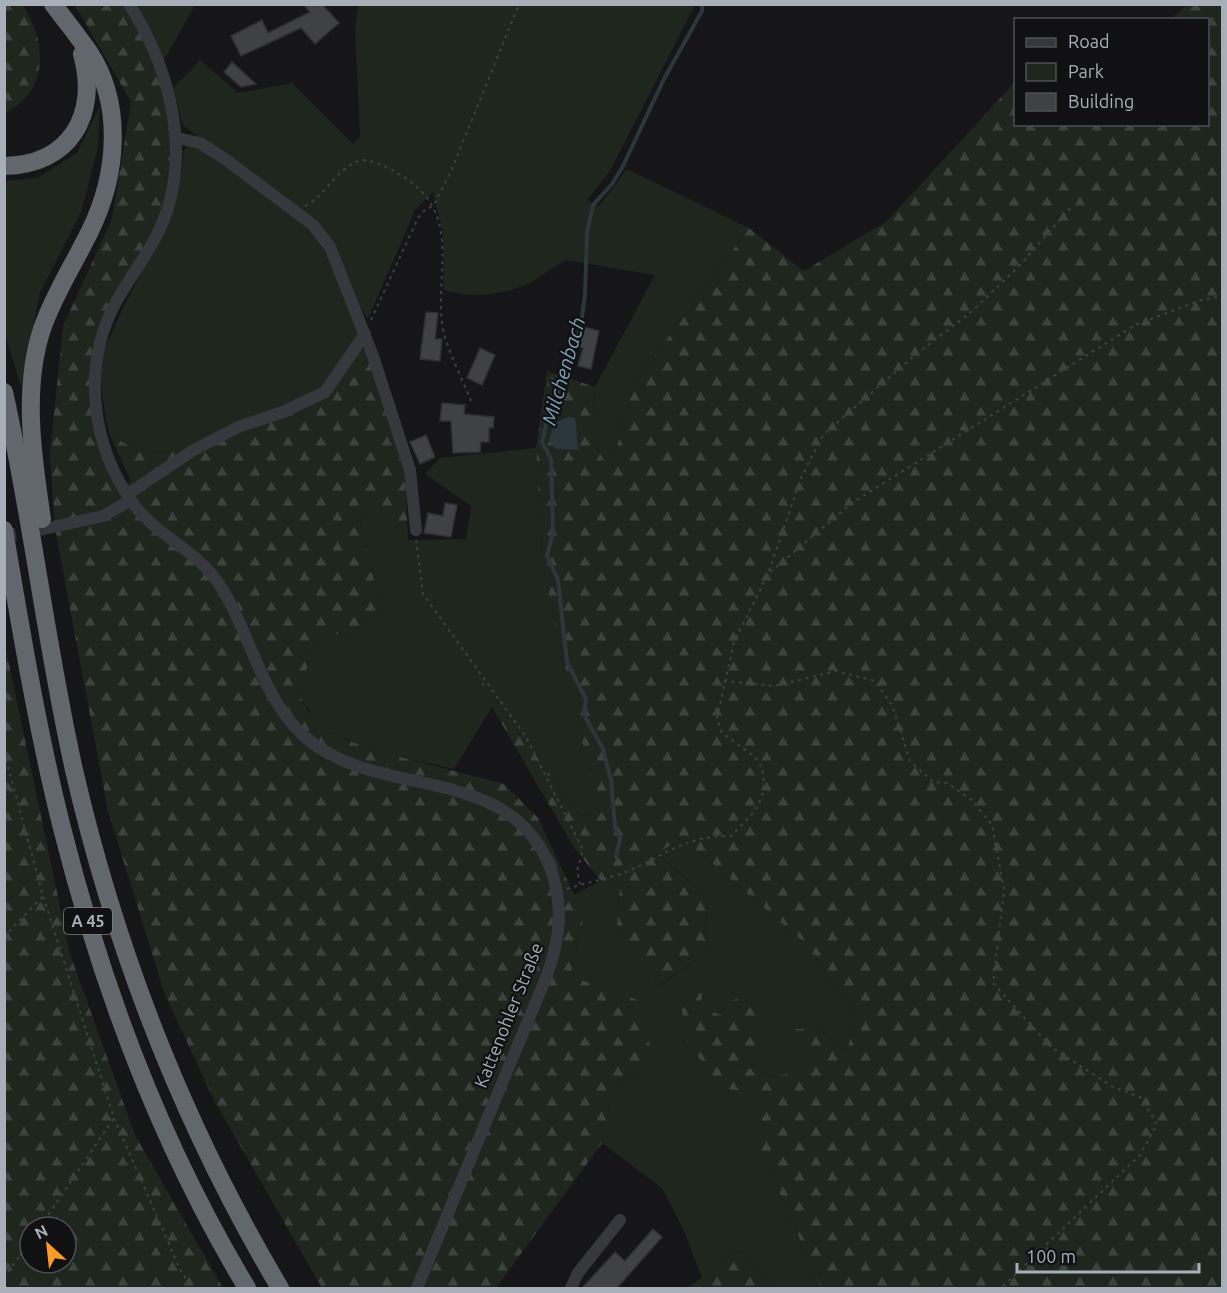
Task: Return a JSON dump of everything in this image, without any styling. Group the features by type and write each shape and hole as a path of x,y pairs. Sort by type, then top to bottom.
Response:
{"highway":[{"path":"38,565 45,539 32,438 32,396 36,355 42,329 60,285 90,231 101,205 112,162 111,112 106,91 89,51 75,36 53,4"},
{"path":"4,166 24,166 42,160 57,151 80,124 88,92 88,73 75,36"},
{"name":"A 45","path":"4,392 74,768 99,867 122,942 160,1047 213,1168 280,1288"},
{"name":"A 45","path":"4,530 47,764 87,918 125,1031 154,1104 189,1179 247,1288"}],"street":[{"name":"Kattenohler Straße","path":"129,4 146,32 157,62 177,138 176,165 166,216 117,302 97,357 94,397 97,421 108,458 129,497 143,515 213,576 236,613 278,705 302,734 326,753 350,765 382,775 462,791 496,806 526,830 541,850 552,875 560,915 554,956 417,1288"},
{"path":"177,138 192,140 208,146 313,225 330,247 373,356 410,470 416,530"},
{"path":"53,527 103,516 192,451 238,427 283,412 325,392 365,334"},
{"path":"571,1288 578,1273 620,1220"}],"path":[{"path":"365,334 418,218 434,205 452,169 519,4"},
{"path":"295,212 312,202 345,167 362,160 394,171 420,189 434,205 442,233 442,326 471,401"},
{"path":"416,530 417,563 423,594 526,737 583,850 577,871 580,884 625,872 678,845 710,836 731,836 754,812 762,797 764,782 762,768 755,757 722,733 717,718 724,681 734,642 768,574 784,533 801,478 823,435 915,355 970,313 1019,266 1072,206"},
{"path":"768,574 852,502 1135,324 1201,300 1222,296"},
{"path":"724,681 774,686 836,671 875,681 892,705 910,761 933,782 947,783 972,801 992,825 1004,890 993,983 1052,1047 1113,1087 1140,1097 1157,1124 1140,1155 1001,1288"},
{"path":"4,752 43,896 114,1118 180,1269 191,1288"},
{"path":"4,796 15,788"},
{"path":"4,937 43,896"},
{"path":"48,1215 114,1118"},
{"path":"4,1278 18,1258"}],"green space":[{"path":"5,4 23,5 36,35 40,65 30,92 19,104 5,113"},
{"path":"75,5 129,5 173,115 170,202 109,318 94,397 123,486 131,481 110,435 143,454 186,449 326,394 361,348 371,354 405,472 408,540 371,495 360,525 381,607 352,632 315,637 300,696 307,710 346,740 373,750 504,784 538,818 584,916 570,976 637,1000 651,1050 642,1069 612,1089 602,1143 496,1288 322,1288 215,1102 165,995 108,811 55,528 50,454 63,326 112,219 131,102"},
{"path":"129,5 195,5 164,60 157,62"},
{"path":"358,5 695,5 610,171 587,200 599,206 627,169 749,228 632,386 611,472 593,441 595,387 655,275 567,260 532,282 507,291 475,295 444,290 443,233 433,192 415,210 368,319 355,300 333,246 210,144 183,126 173,88 200,60 238,93 292,83 353,144 360,136 355,29"},
{"path":"1187,5 1222,5 1222,1288 821,1288 755,1136 766,1092 723,1089 686,1041 681,1002 702,992 701,1007 723,1016 727,1002 759,992 762,1016 755,1050 737,1064 770,1076 814,1072 795,1029 818,1029 847,1051 857,1015 804,942 684,839 656,853 707,897 706,954 657,986 617,926 620,883 601,881 575,849 492,707 479,677 580,816 596,815 587,762 543,570 536,448 547,371 595,387 593,441 611,472 632,386 749,228 804,271 887,221 1014,83 1014,126 1209,126 1209,18 1172,18"},
{"path":"100,105 98,147 82,210 40,293 21,387 5,334 4,181 37,178 77,153"},
{"path":"188,146 200,146 319,237 365,333 323,390 186,449 143,454 110,435 103,399 101,362 104,349 123,308 168,218 176,195 183,151"},
{"path":"536,448 543,570 597,815 580,816 481,680 492,707 454,769 389,755 347,740 328,729 312,714 300,696 315,636 352,632 381,607 360,525 371,494 408,540 466,539 471,506 425,474 440,458"},
{"path":"5,645 70,954 135,1135 223,1288 5,1288"},
{"path":"684,839 804,942 857,1015 847,1051 818,1029 814,1073 770,1076 737,1064 723,1016 700,1007 702,993 686,1041 766,1092 755,1136 821,1288 771,1288 740,1250 702,1278 685,1233 662,1188 602,1143 612,1089 642,1069 570,976 584,917 573,895 601,881 620,883 617,926 658,986 706,954 707,897 656,852"},
{"path":"740,1250 771,1288 687,1288"}],"shaded area":[{"path":"568,417 575,418 579,450 556,449 549,441 554,423"}],"building":[{"path":"303,4 322,4 339,23 315,44 301,28 241,56 231,36 262,20 268,33 310,12"},
{"path":"232,62 256,84 241,87 224,72"},
{"path":"426,312 438,313 435,339 442,339 440,361 420,359"},
{"path":"584,327 599,331 591,369 578,366 583,348 579,347"},
{"path":"480,348 495,355 482,385 467,378"},
{"path":"442,403 465,405 464,414 494,417 493,428 489,428 489,442 481,442 480,452 453,453 451,421 440,421"},
{"path":"426,435 435,457 420,464 410,442"},
{"path":"445,503 457,505 451,537 424,533 428,513 443,516"},
{"path":"653,1229 662,1237 617,1288 582,1288 615,1252 625,1261"}],"waterway":[{"name":"Milchenbach","path":"616,857 620,839 615,827 611,780 603,749 584,715 586,699 567,662 558,580 547,556 553,532 551,459 542,442 548,415 560,389 580,329 585,296 587,232 593,205 612,184 623,166 664,79 702,11 702,4"}],"tunnel":[{"path":"4,536 53,527"}]}
